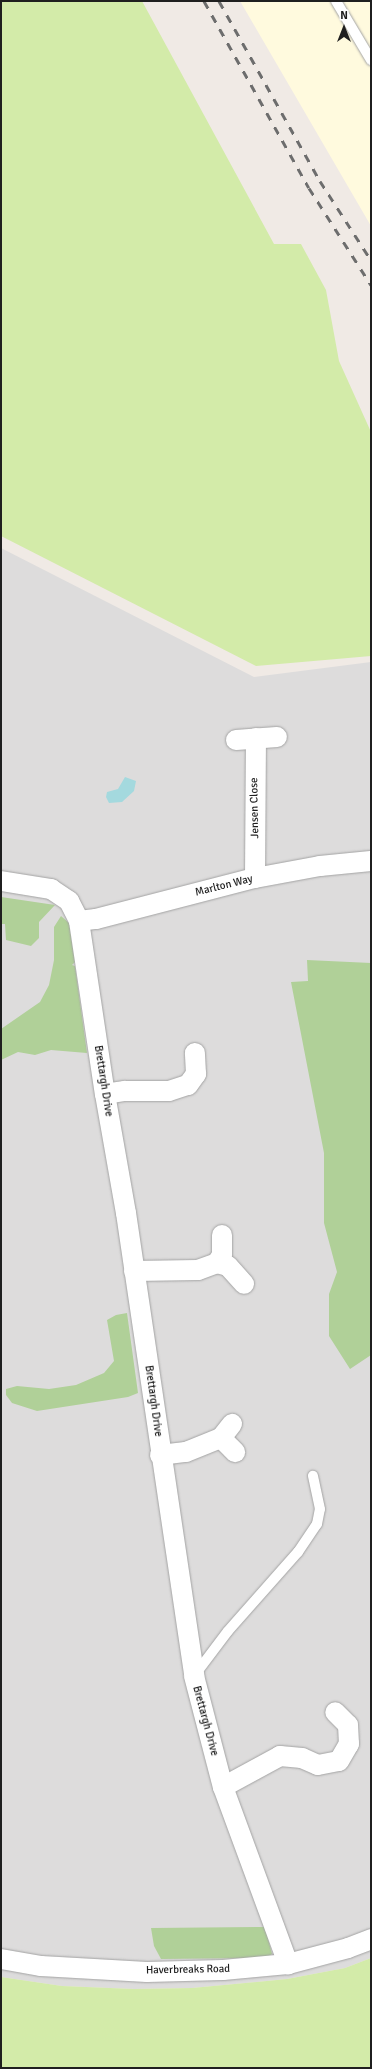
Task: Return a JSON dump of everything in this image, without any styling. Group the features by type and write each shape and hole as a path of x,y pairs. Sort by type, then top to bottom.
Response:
{"street":[{"name":"Jensen Close","path":"255,878 246,739 276,737"},
{"name":"Marlton Way","path":"79,921 96,919 255,878 320,866 371,861"},
{"name":"Brettargh Drive","path":"1,881 51,889 69,901 79,921 134,1271 160,1455 194,1676 223,1787 288,1964"},
{"path":"105,1094 124,1091 170,1091 188,1086 196,1074 195,1053"},
{"path":"134,1271 198,1270 217,1263 222,1255 222,1235"},
{"path":"217,1263 235,1272 244,1284"},
{"path":"160,1455 186,1452 226,1431 235,1452"},
{"path":"223,1787 280,1756 302,1758 318,1765 339,1761 350,1744 349,1731 348,1725 335,1712"},
{"name":"Haverbreaks Road","path":"1,1959 41,1966 148,1972 223,1970 288,1964 348,1948 371,1939"}],"lane":[{"path":"336,1 371,60"},
{"path":"194,1676 228,1631 298,1552 317,1524 320,1509 313,1476"}],"shaded area":[{"path":"240,1 371,1 371,226"},
{"path":"1,548 254,677 371,662 371,1958 345,1968 287,1979 192,1988 134,1989 62,1986 1,1977"}],"green space":[{"path":"1,1 142,1 274,244 301,244 326,290 339,361 371,432 371,656 256,666 1,536"},
{"path":"1,897 55,905 39,922 39,938 31,946 6,940 5,924 1,924"},
{"path":"61,916 69,923 75,962 72,965 75,966 87,1053 51,1050 35,1055 18,1052 1,1060 1,1029 40,1002 49,985 54,960 54,927"},
{"path":"307,960 371,963 371,1355 350,1369 329,1336 329,1294 337,1272 324,1223 324,1153 291,982 308,981"},
{"path":"127,1313 138,1393 128,1397 37,1411 12,1403 6,1395 6,1389 17,1386 49,1389 76,1385 104,1373 114,1361 107,1320 116,1315"},
{"path":"265,1927 272,1954 266,1958 161,1959 154,1946 151,1928"},
{"path":"371,1958 371,2068 1,2068 1,1977 62,1986 134,1989 192,1988 287,1979 345,1968"}],"water":[{"path":"125,777 136,781 134,791 122,802 109,803 106,797 107,792 118,789"}],"railway":[{"path":"204,1 309,188 371,285"},
{"path":"219,1 320,181 371,260"}]}
